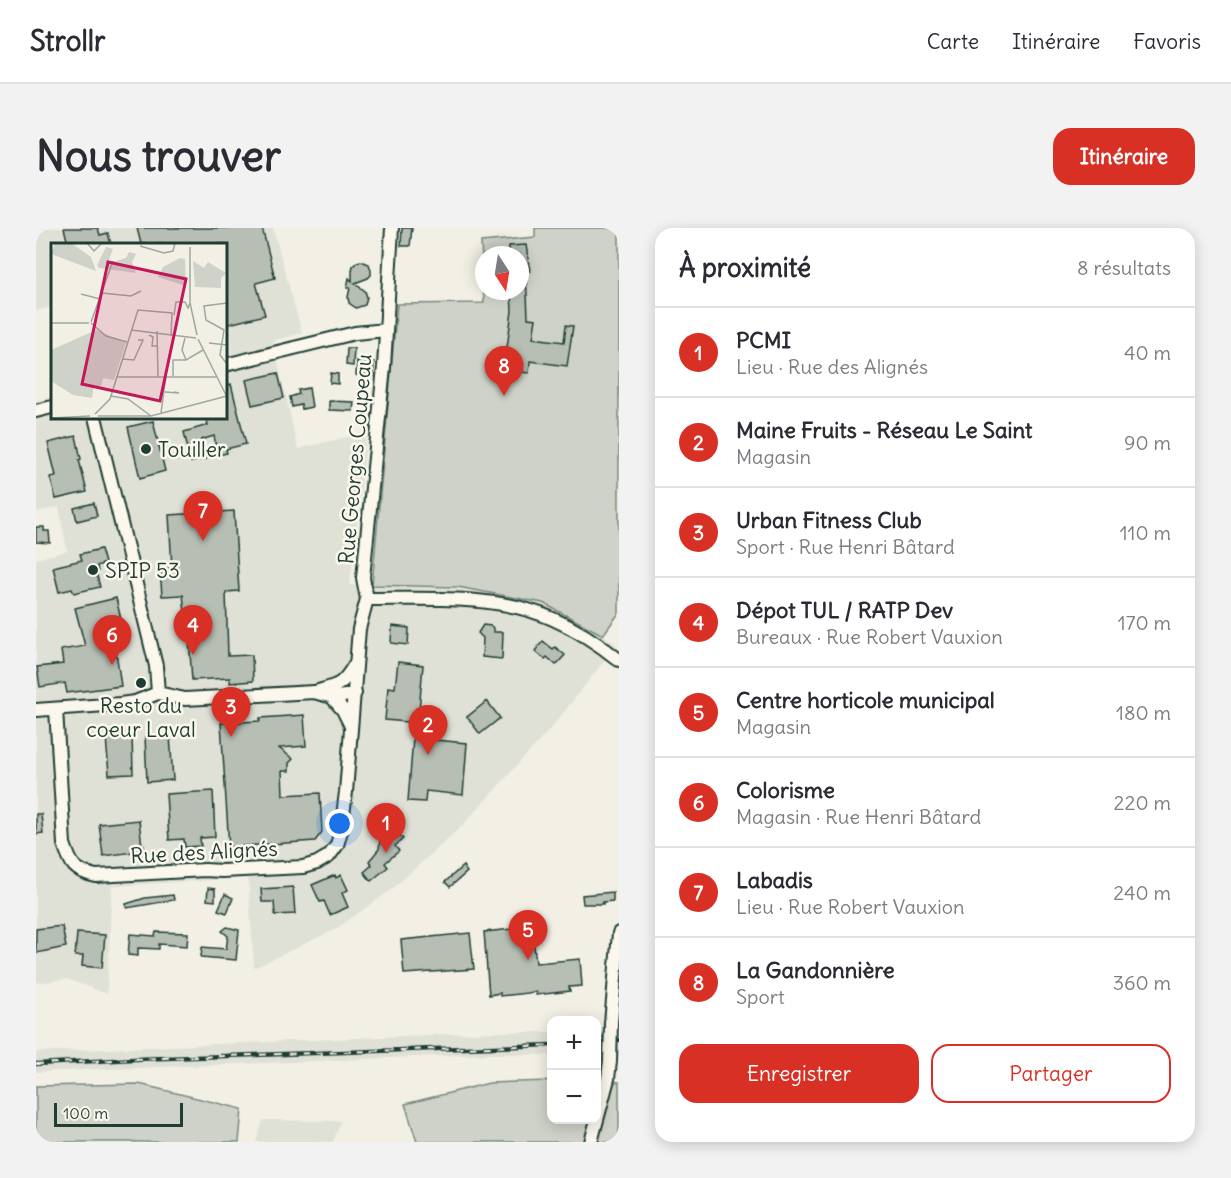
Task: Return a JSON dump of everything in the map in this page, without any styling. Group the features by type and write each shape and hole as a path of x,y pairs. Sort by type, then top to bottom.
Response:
{"street":[{"name":"Rue Georges Coupeau","path":"343,699 356,663 359,629 367,599 363,578 384,367 392,228"},
{"path":"226,364 355,333 386,330"},
{"path":"36,411 51,406"},
{"path":"95,418 156,666 158,693"},
{"path":"367,599 466,600 525,609 552,618 571,628 619,660"},
{"path":"351,727 343,692 346,679 356,663"},
{"path":"36,710 135,702 158,693 185,699 314,692 335,686 346,679"},
{"path":"314,692 343,699"},
{"name":"Rue des Alignés","path":"56,709 64,844 71,864 83,873 96,876 303,867 329,856 337,845 341,831 346,792 351,727 343,699"},
{"path":"591,1142 608,1079 619,933"}],"shaded area":[{"path":"36,228 273,228 302,333 273,341 298,449 367,432 350,585 458,587 544,603 617,645 552,727 462,826 390,891 336,929 254,968 248,878 112,886 107,994 67,979 36,983 36,559 67,551 59,507 36,512 36,401 51,397 51,418 226,418 226,243 51,243 51,307 36,311"},
{"path":"535,228 619,228 619,613 603,635 543,603 458,587 372,585 397,304 529,300 529,246 481,246 481,242 535,237"},
{"path":"495,1032 547,1032 547,1055 490,1054 36,1072 36,1052"},
{"path":"601,1032 619,1032 619,1055 601,1055"},
{"path":"601,1080 619,1082 619,1142 417,1142 405,1104 489,1083 547,1081 547,1124 601,1124"},
{"path":"139,1084 242,1109 239,1142 39,1142 36,1128 36,1086"},
{"path":"263,1120 341,1121 333,1142 256,1142"}],"building":[{"path":"64,228 98,228 100,235 108,233 111,243 68,243"},
{"path":"137,228 262,228 275,278 256,283 265,315 226,325 226,243 141,243"},
{"path":"402,228 412,228 410,246 401,246"},
{"path":"361,261 369,264 371,275 355,283 365,291 367,297 365,305 356,308 349,303 350,288 347,288 349,278 352,281 353,266"},
{"path":"511,300 527,300 528,318 536,319 533,338 564,342 566,325 573,326 567,366 530,361 529,373 504,370"},
{"path":"347,348 354,348 353,366 346,365"},
{"path":"357,361 374,362 373,376 356,375"},
{"path":"278,373 284,398 252,405 246,380"},
{"path":"331,373 338,374 338,384 330,383"},
{"path":"231,384 246,444 226,449 227,453 218,455 214,436 201,440 206,459 191,462 184,432 208,425 206,418 226,418 226,386"},
{"path":"309,388 312,407 302,409 301,405 292,407 290,397 299,394 298,390"},
{"path":"329,401 354,402 353,411 329,410"},
{"name":"Touiller","path":"153,421 165,471 140,478 128,427"},
{"path":"76,436 87,492 56,499 50,477 56,476 48,443"},
{"path":"94,503 97,516 77,521 74,508"},
{"path":"234,511 239,591 226,592 228,656 252,655 253,681 230,683 230,678 192,680 189,639 196,639 193,611 185,612 183,595 162,596 160,569 172,568 169,515"},
{"path":"36,527 44,527 44,531 49,531 50,543 36,542"},
{"path":"101,549 105,563 97,566 98,571 96,572 100,587 74,593 72,589 59,592 53,567 82,560 80,554"},
{"path":"116,598 123,628 113,631 121,686 67,693 65,683 40,687 37,667 63,664 61,650 85,646 75,608"},
{"path":"483,625 491,626 493,632 503,632 502,659 482,657 483,638 478,633"},
{"path":"392,626 409,628 408,645 391,643"},
{"path":"543,641 565,655 556,665 535,651"},
{"path":"398,662 423,665 418,723 385,720 388,687 395,688"},
{"path":"487,701 500,718 480,734 467,717"},
{"path":"304,715 306,746 279,748 293,759 289,763 289,771 282,771 283,795 320,793 322,832 315,841 229,847 221,723"},
{"path":"132,735 133,774 109,775 106,737"},
{"path":"170,735 173,780 147,782 145,737"},
{"path":"413,738 467,743 463,795 426,791 425,802 408,801"},
{"path":"213,791 215,837 200,838 201,846 185,847 184,839 169,840 166,794"},
{"path":"36,814 41,814 43,833 36,834"},
{"path":"139,820 142,846 144,845 146,857 135,858 134,852 103,856 99,824"},
{"path":"393,828 403,839 395,846 399,851 385,863 388,867 371,881 364,872 372,865 369,861 379,849 380,840"},
{"path":"463,866 467,872 450,887 445,882"},
{"path":"335,875 336,878 341,875 348,890 342,893 348,907 330,915 324,901 320,902 312,885"},
{"path":"293,887 295,914 275,915 274,902 262,902 261,889"},
{"path":"208,888 215,889 215,901 207,900"},
{"path":"613,892 613,901 603,902 603,904 583,904 582,895"},
{"path":"225,894 233,898 227,913 218,910"},
{"path":"173,895 174,900 127,908 126,904 145,898"},
{"path":"62,926 66,947 36,953 36,929"},
{"path":"227,927 239,930 236,960 201,957 202,947 226,949 228,936 222,931"},
{"path":"532,927 536,963 580,959 582,986 569,987 570,991 536,995 536,992 489,995 484,932"},
{"path":"156,932 188,933 187,946 159,944 159,949 138,948 138,956 128,955 130,934 155,936"},
{"path":"77,933 105,935 102,968 82,966 83,956 75,956"},
{"path":"470,933 474,969 404,974 401,940"}],"railway":[{"path":"601,1040 619,1040"},
{"path":"36,1064 547,1045"}],"place":[{"name":"La Gandonnière","path":"504,396"},
{"name":"Touiller","path":"146,449"},
{"name":"Labadis","path":"203,541"},
{"name":"SPIP 53","path":"93,570"},
{"name":"Dépot TUL / RATP Dev","path":"193,655"},
{"name":"Colorisme","path":"112,665"},
{"name":"Resto du coeur Laval","path":"141,683"},
{"name":"Urban Fitness Club","path":"231,737"},
{"name":"Maine Fruits - Réseau Le Saint","path":"428,755"},
{"name":"PCMI","path":"386,853"},
{"name":"Centre horticole municipal","path":"528,960"}]}
